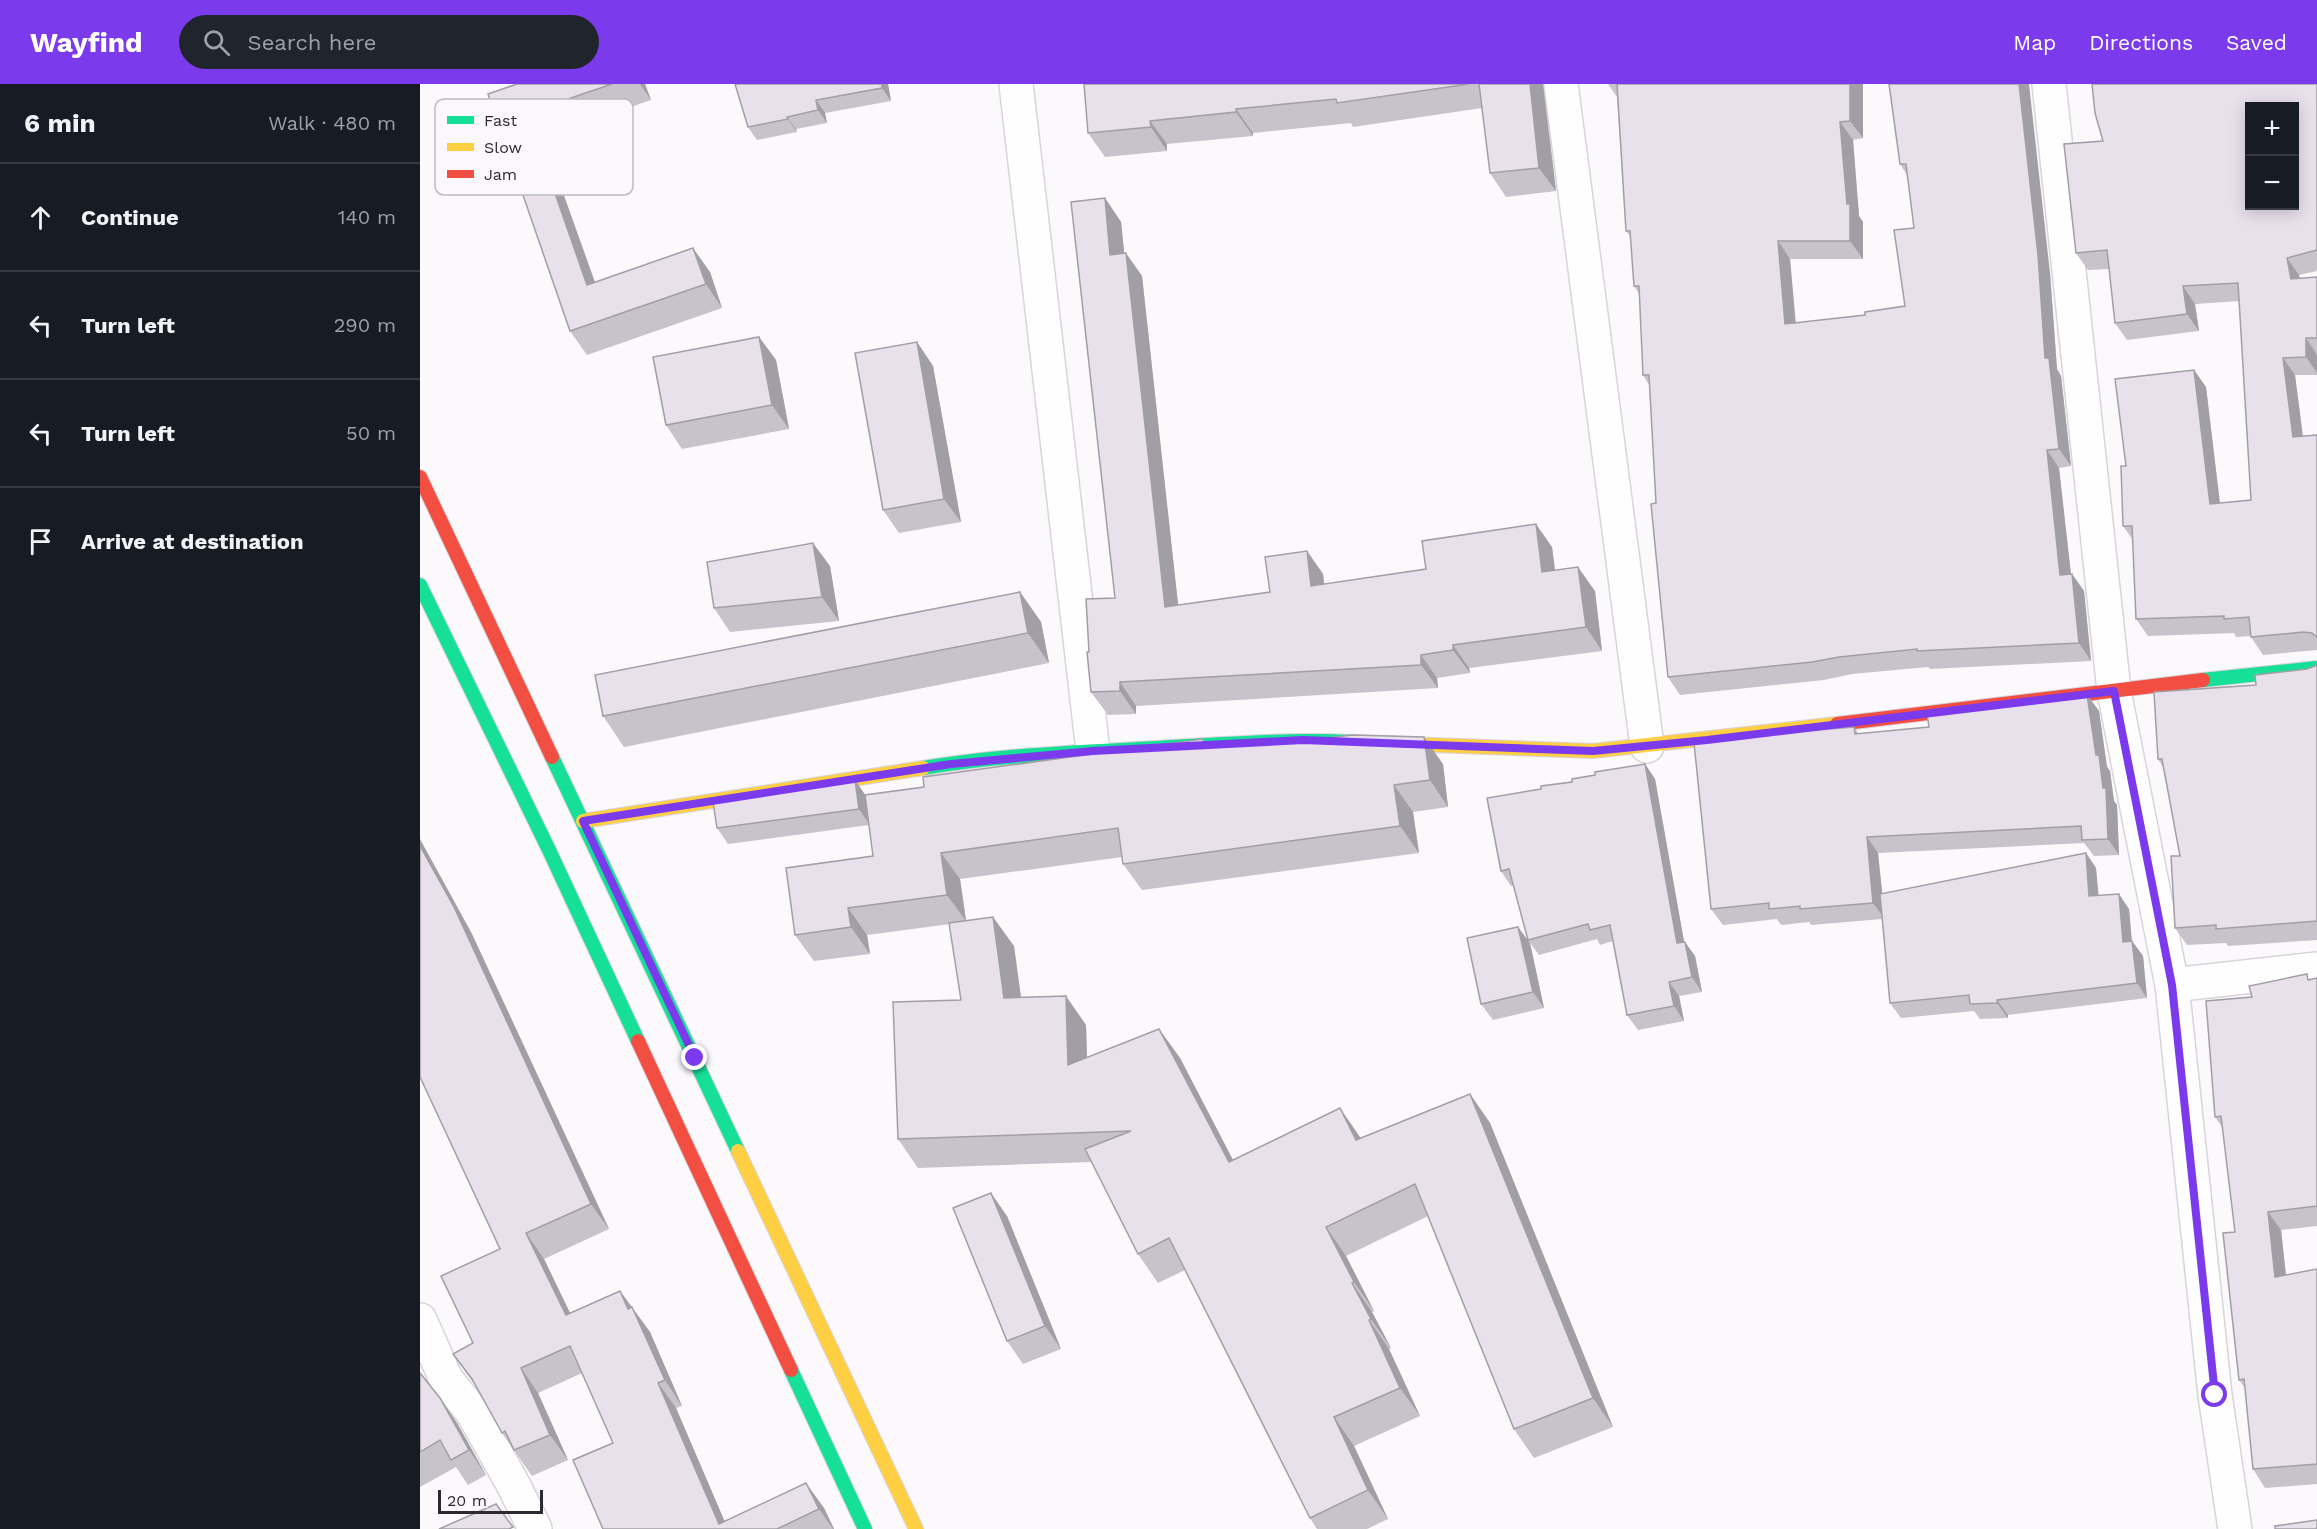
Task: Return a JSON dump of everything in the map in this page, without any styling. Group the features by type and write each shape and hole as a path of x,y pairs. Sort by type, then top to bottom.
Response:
{"main road":[{"path":"420,477 916,1529"},
{"path":"420,585 549,850 865,1529"},
{"path":"583,821 951,764 1093,751 1303,740 1593,751 2317,668"}],"street":[{"path":"1016,84 1093,751"},
{"path":"1561,84 1647,746"},
{"path":"2049,84 2114,691 2172,985 2215,1395 2235,1529"},
{"path":"2172,985 2317,969"},
{"path":"420,1320 446,1379 474,1413 535,1529"}],"building":[{"path":"517,84 612,84 568,99 490,99 488,94"},
{"path":"735,84 882,84 882,88 816,100 818,110 748,127"},
{"path":"1084,84 1469,84 1337,103 1336,99 1236,109 1236,112 1150,121 1151,127 1088,133"},
{"path":"1479,84 1530,84 1539,168 1490,173"},
{"path":"1617,84 1850,84 1850,121 1840,122 1847,204 1850,204 1850,241 1778,241 1785,324 1865,315 1865,312 1905,306 1894,230 1914,228 1906,164 1900,164 1889,84 2019,84 2038,255 2045,358 2049,358 2059,449 2047,450 2060,575 2072,574 2079,643 1917,651 1917,649 1668,677 1651,504 1656,503 1649,375 1643,375 1639,286 1634,286 1630,231 1626,231"},
{"path":"2092,84 2317,84 2317,250 2287,258 2291,279 2317,277 2317,338 2306,338 2306,357 2283,358 2293,437 2317,435 2317,637 2312,633 2303,632 2251,637 2249,617 2136,619 2132,526 2123,526 2121,466 2126,466 2115,379 2194,370 2210,504 2251,500 2238,283 2183,286 2187,314 2115,323 2107,250 2076,253 2064,144 2103,141 2095,113"},
{"path":"523,195 556,195 587,285 693,248 706,284 570,331"},
{"path":"1105,198 1110,255 1126,253 1165,607 1270,592 1265,557 1307,551 1311,586 1426,569 1422,541 1536,524 1542,572 1578,567 1586,627 1453,645 1453,650 1421,655 1421,665 1120,682 1120,691 1091,692 1087,652 1089,652 1086,599 1115,598 1071,202"},
{"path":"759,337 772,405 666,425 653,357"},
{"path":"917,342 944,499 883,510 855,353"},
{"path":"813,543 822,597 714,608 707,562"},
{"path":"1020,592 1028,633 603,716 595,675"},
{"path":"2317,664 2317,921 2216,929 2216,925 2175,928 2171,856 2180,856 2162,759 2158,759 2154,692 2256,685 2255,675 2307,669"},
{"path":"2087,695 2096,755 2099,755 2103,788 2106,788 2108,839 2082,840 2081,826 1867,837 1873,903 1769,909 1769,903 1711,909 1694,743 1854,727 1855,734 1929,727 1927,714"},
{"path":"1352,735 1424,737 1430,780 1394,785 1400,826 1123,864 1118,828 941,853 947,895 848,908 851,927 795,935 786,868 873,856 865,795 924,787 923,777 1203,739 1204,746 1256,739 1256,743 1294,737 1295,742"},
{"path":"1645,764 1677,943 1685,942 1692,977 1669,982 1674,1006 1627,1015 1610,925 1590,930 1588,924 1528,940 1509,869 1501,871 1487,798 1541,789 1541,786 1572,782 1572,779 1595,775 1595,772"},
{"path":"855,780 859,809 717,828 713,802"},
{"path":"420,846 454,907 591,1204 526,1233 566,1315 620,1291 628,1309 632,1307 665,1380 658,1383 719,1524 806,1483 819,1509 777,1529 603,1529 573,1460 613,1443 570,1346 521,1368 550,1435 514,1450 505,1431 502,1433 472,1379 453,1354 473,1343 441,1276 500,1249 420,1077"},
{"path":"2086,853 2089,896 2119,894 2123,942 2132,941 2137,983 1997,1000 1997,1003 1970,1004 1969,995 1890,1003 1880,894"},
{"path":"993,917 1004,998 1066,996 1068,1065 1159,1029 1229,1162 1340,1108 1356,1140 1470,1094 1593,1398 1514,1429 1415,1184 1326,1227 1354,1282 1352,1283 1371,1319 1369,1320 1400,1388 1334,1417 1368,1490 1310,1518 1169,1238 1138,1254 1085,1149 1131,1131 898,1139 893,1002 961,1000 949,923"},
{"path":"1518,927 1533,992 1481,1004 1467,938"},
{"path":"2307,974 2308,980 2317,978 2317,1206 2268,1212 2275,1277 2317,1269 2317,1464 2253,1469 2244,1379 2239,1380 2223,1233 2235,1232 2221,1116 2215,1117 2206,1001 2252,997 2249,986"},
{"path":"991,1193 1045,1326 1007,1341 953,1208"},
{"path":"420,1373 440,1398 469,1450 451,1460 440,1440 420,1452"},
{"path":"496,1504 513,1527 509,1529 439,1529"},
{"path":"2317,1520 2317,1529 2275,1529 2275,1526"}],"traffic: fast":[{"path":"420,585 549,850 638,1041"},
{"path":"2203,680 2317,668"},
{"path":"923,768 1010,757 1069,753 1254,742 1353,742"},
{"path":"552,757 738,1151"},
{"path":"791,1370 865,1529"}],"traffic: slow":[{"path":"1353,742 1593,751 1837,724"},
{"path":"583,821 923,768"},
{"path":"738,1151 916,1529"}],"traffic: jam":[{"path":"420,477 552,757"},
{"path":"1837,724 2203,680"},
{"path":"638,1041 791,1370"}],"route":[{"path":"695,1058 583,821 951,764 1113,749 1303,740 1593,751 1707,740 2114,691 2172,985 2215,1395"}]}
